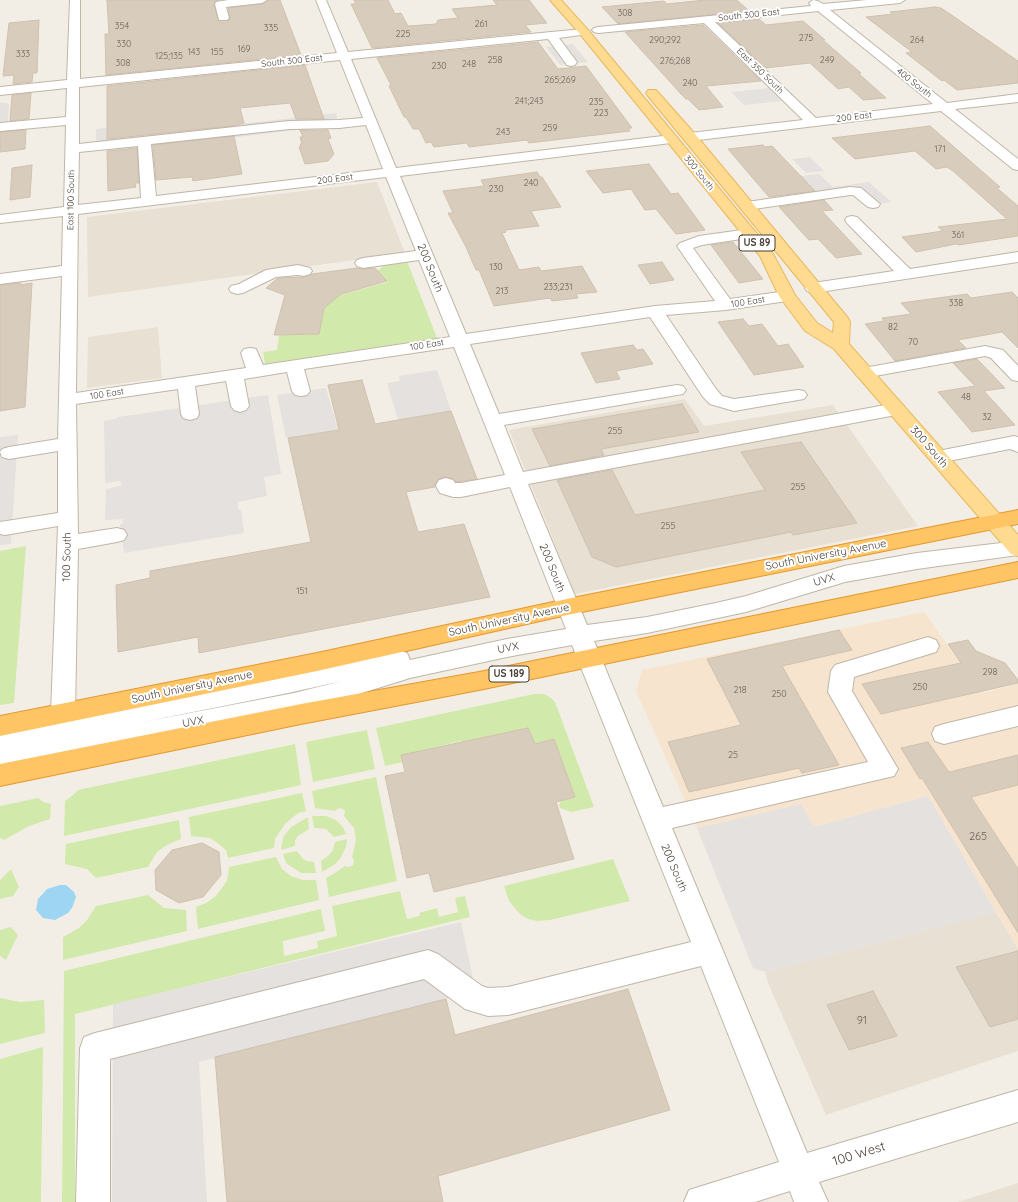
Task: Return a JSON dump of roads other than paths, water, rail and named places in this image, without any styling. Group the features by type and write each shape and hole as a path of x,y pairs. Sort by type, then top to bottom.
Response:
{"highway":[{"name":"South University Avenue","path":"0,775 301,714 471,682 577,631 1018,517"},
{"name":"South University Avenue","path":"0,726 316,662 577,631 1018,570"}],"main road":[{"name":"300 South","path":"555,0 584,32 767,255 787,296 811,327 840,346 1017,546"},
{"path":"582,12 608,42"},
{"name":"300 South","path":"642,82 690,137 842,322 840,346"}],"street":[{"name":"East 100 South","path":"68,400 75,0"},
{"path":"223,18 220,4 262,0"},
{"name":"200 South","path":"321,0 811,1202"},
{"name":"400 South","path":"810,0 1018,166"},
{"name":"South 300 East","path":"598,30 900,0"},
{"name":"East 350 South","path":"706,19 814,122"},
{"name":"South 300 East","path":"0,90 584,32"},
{"path":"551,35 571,62"},
{"name":"200 East","path":"690,137 1018,98"},
{"path":"0,127 73,120"},
{"path":"72,149 289,125 339,124 370,121"},
{"name":"200 East","path":"0,219 671,139"},
{"path":"144,140 149,202"},
{"path":"747,206 850,191 856,191 873,204"},
{"path":"852,220 906,274"},
{"path":"726,305 685,246 699,241 749,234"},
{"path":"363,263 424,255"},
{"path":"813,288 1018,257"},
{"path":"0,279 70,270"},
{"path":"237,289 243,288 272,273 298,270 304,271"},
{"name":"100 East","path":"68,400 655,311 726,305 787,296"},
{"path":"655,311 709,393 716,400 734,406 798,395"},
{"path":"864,372 985,351 997,354 1018,376"},
{"path":"250,352 256,371"},
{"path":"294,366 301,391"},
{"path":"234,375 240,406"},
{"path":"186,382 190,414"},
{"path":"492,421 677,390"},
{"name":"100 South","path":"63,714 68,543 68,400"},
{"path":"446,485 447,488 453,490 461,490 896,409"},
{"path":"938,457 1014,442 1018,446"},
{"path":"9,453 67,443"},
{"path":"5,528 67,518"},
{"path":"68,543 117,535"},
{"name":"UVX","path":"0,741 288,684 492,640 647,625 753,602 827,579 862,571 916,561 1017,546"},
{"name":"UVX","path":"0,761 294,702 333,693 384,676 435,663 577,631"},
{"path":"655,820 885,769 840,692 843,671 928,646"},
{"path":"944,734 1018,716"},
{"path":"93,1202 95,1048 428,964 475,999 488,1002 508,1001 708,951"},
{"name":"100 West","path":"701,1202 1018,1106"}],"water":[{"path":"60,885 66,885 74,892 76,897 72,908 68,913 55,920 43,918 36,910 38,899 47,889"}]}
